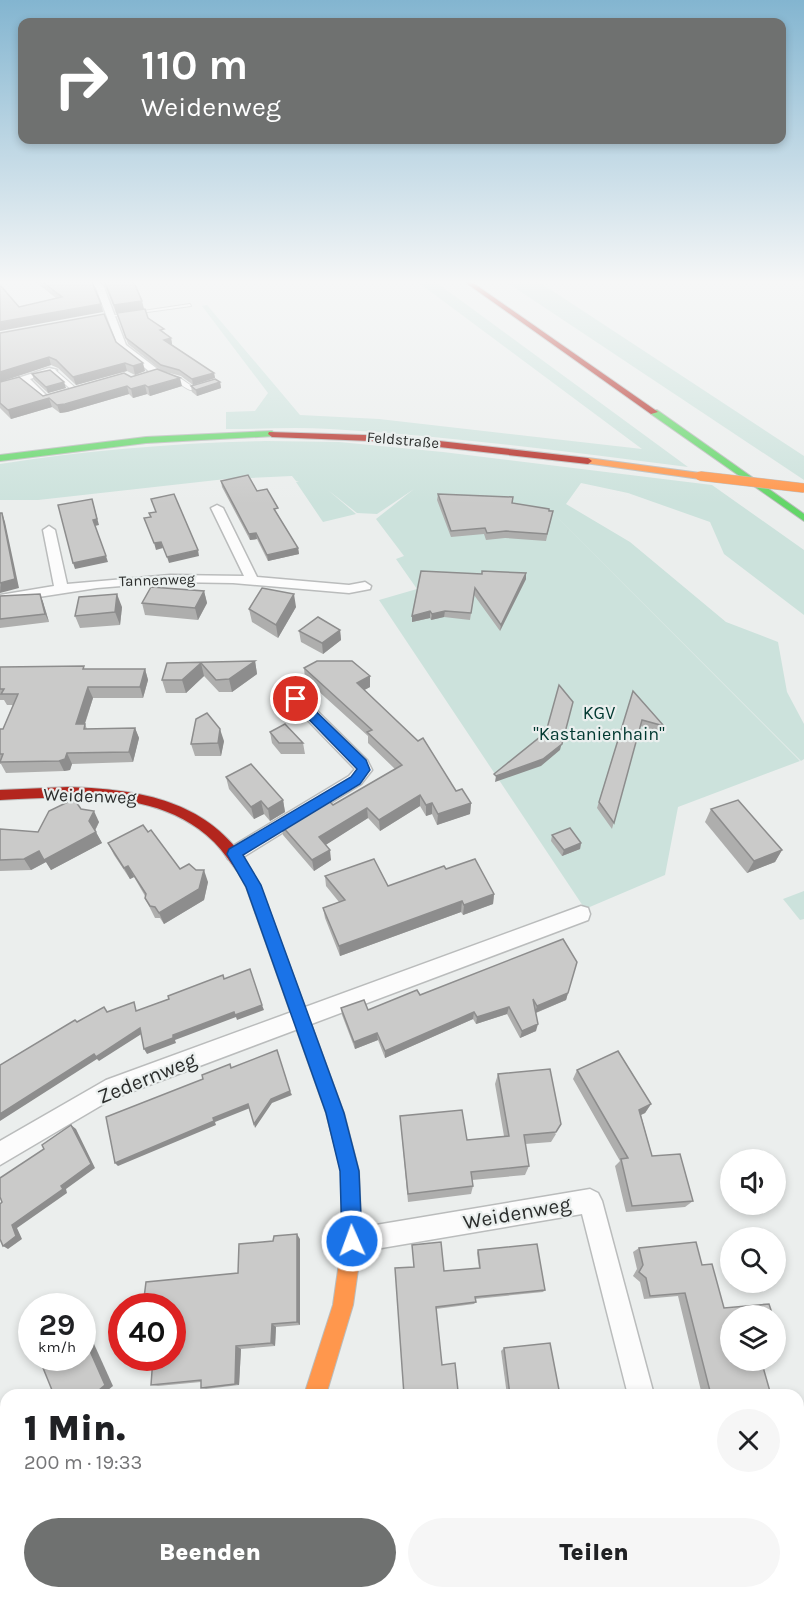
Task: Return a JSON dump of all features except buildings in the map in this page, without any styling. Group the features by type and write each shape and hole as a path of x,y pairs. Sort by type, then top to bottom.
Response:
{"main road":[{"path":"571,355 804,518"},
{"name":"Feldstraße","path":"0,458 131,440 291,434 350,436 454,445 804,488"},
{"path":"766,470 804,495"},
{"name":"Weidenweg","path":"0,795 106,793 148,798 186,813 212,830 234,854 253,885 335,1113 350,1171 352,1241 344,1305 317,1389"}],"street":[{"path":"133,355 157,374"},
{"path":"52,370 23,378 21,381 45,399 86,388"},
{"path":"133,380 157,374"},
{"path":"217,508 253,581"},
{"path":"49,530 61,587"},
{"name":"Tannenweg","path":"0,599 61,587 134,580 197,578 349,589 365,586"},
{"path":"234,854 355,780 364,770 361,764 296,699"},
{"path":"302,1018 581,914"},
{"name":"Zedernweg","path":"0,1154 106,1091 302,1018"},
{"name":"Weidenweg","path":"352,1241 590,1201 639,1389"}],"lane":[{"path":"52,370 76,391"},
{"path":"157,374 178,379 192,389 209,384"}],"green space":[{"path":"239,355 249,355 300,415 379,419 642,449 515,355 535,355 688,467 509,445 375,432 304,428 226,429 226,412 255,411 268,393"},
{"path":"615,355 650,355 804,456 804,480"},
{"name":"KGV \"Kastanienhain\"","path":"265,441 339,442 443,452 712,485 804,550 804,615 724,554 710,522 628,493 581,483 566,504 630,542 726,622 778,642 787,692 804,724 804,759 801,761 541,501 800,761 678,807 665,875 585,909 379,600 417,589 396,559 404,556 376,519 414,489 377,514 357,513 328,490 356,514 323,522 296,482 299,481 292,476 226,479 38,500 0,500 0,464 132,448"},
{"path":"804,891 804,919 800,920 783,899"}],"traffic: fast":[{"path":"654,412 804,518"},
{"path":"0,458 146,440 272,434"},
{"path":"242,867 253,885 335,1113 350,1171 352,1242"}],"traffic: slow":[{"path":"588,461 700,476"},
{"path":"700,476 804,488"},
{"path":"317,1389 343,1305 352,1242"}],"traffic: jam":[{"path":"572,355 654,412"},
{"path":"272,434 395,439 588,461"},
{"path":"0,795 101,793 134,797 165,805 194,818 220,839 242,867"}],"route":[{"path":"296,699 361,764 364,770 355,780 234,854 253,885 335,1113 350,1171 352,1241"}]}
